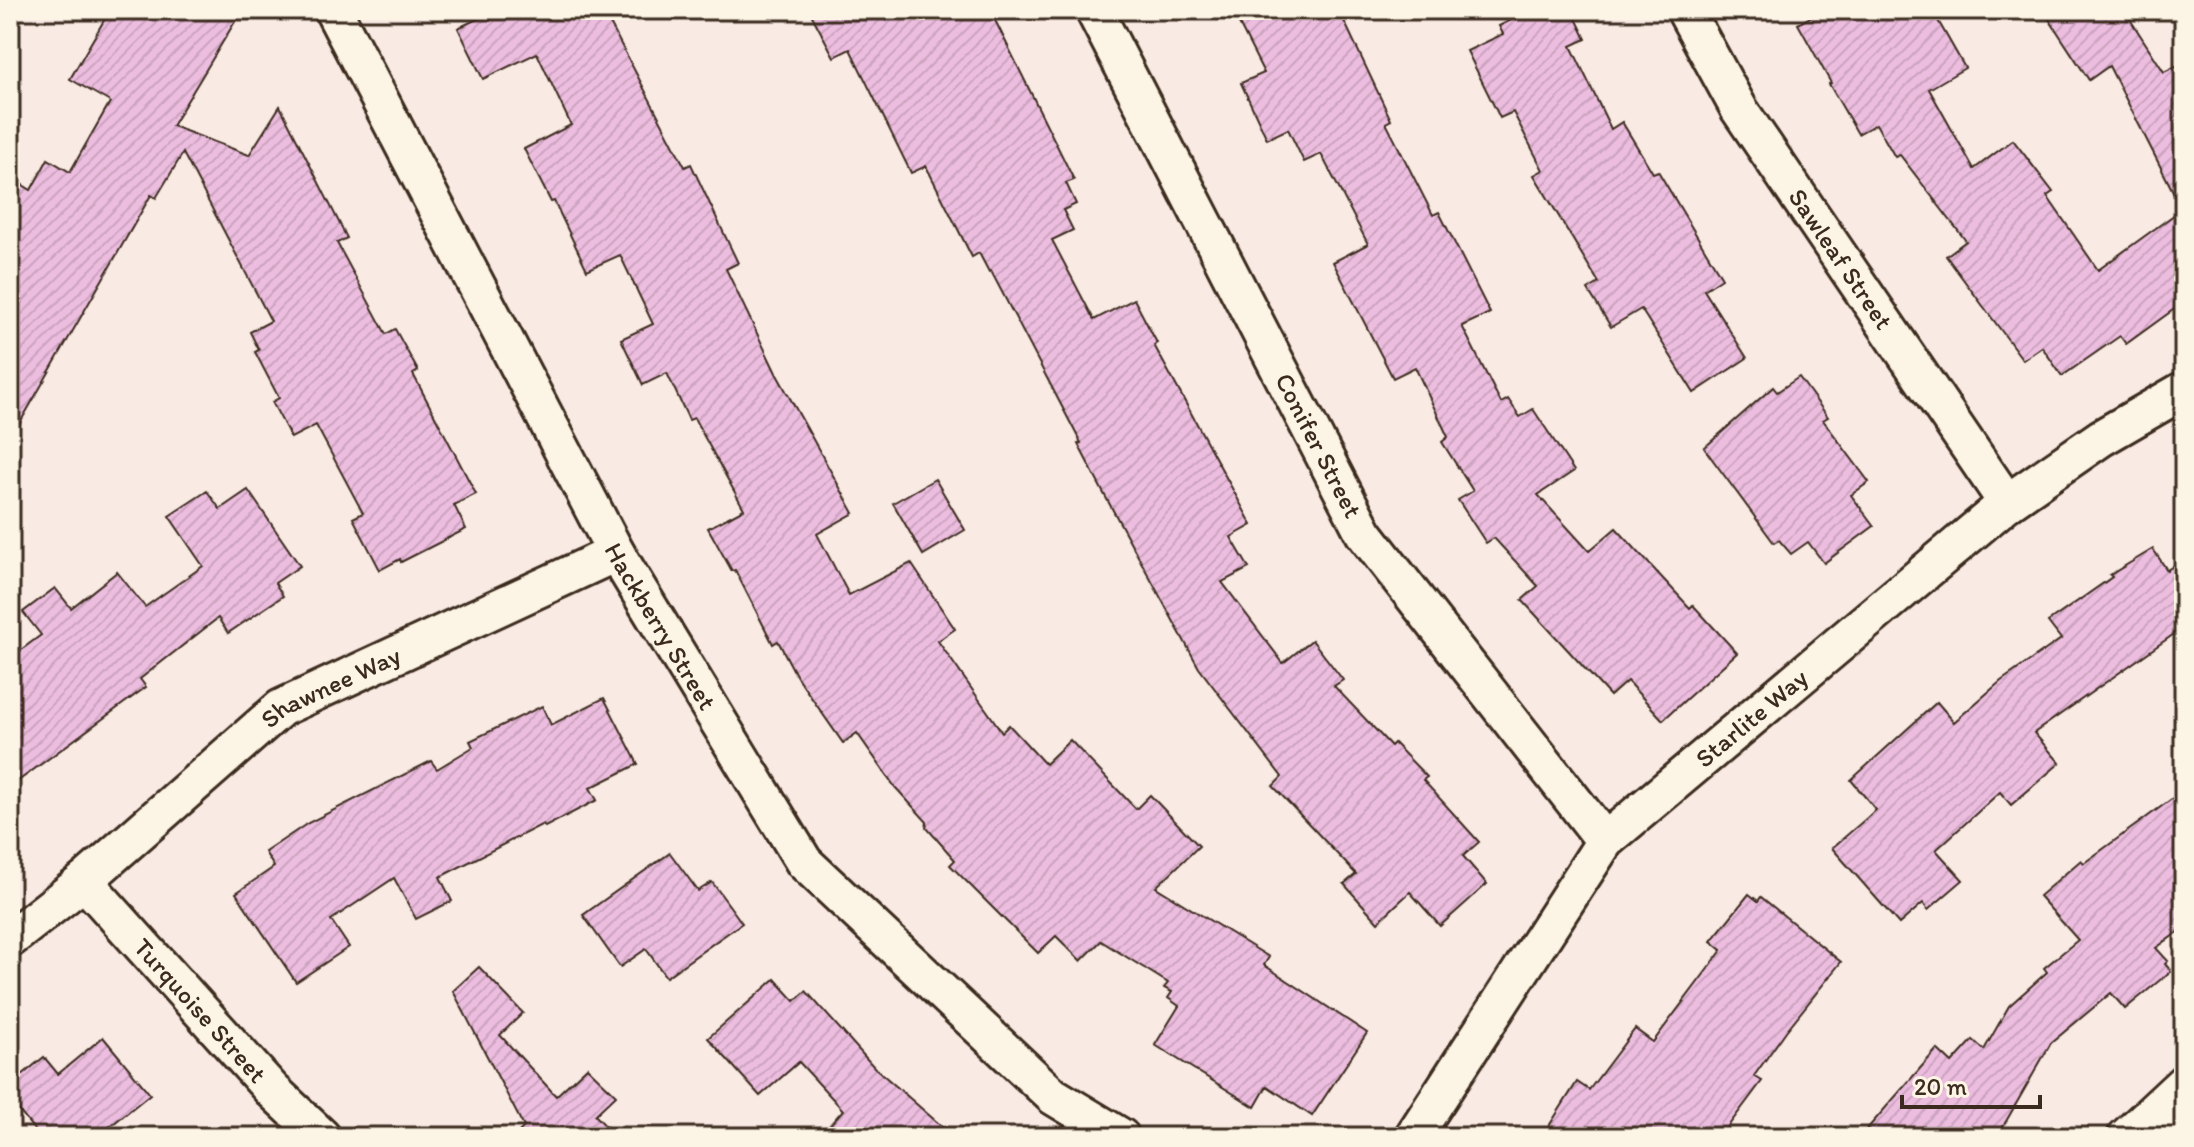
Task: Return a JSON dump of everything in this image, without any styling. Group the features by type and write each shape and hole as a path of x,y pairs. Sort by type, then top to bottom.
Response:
{"street":[{"name":"Hackberry Street","path":"333,10 616,553 804,862 1053,1096 1121,1137"},
{"name":"Conifer Street","path":"1094,10 1364,533 1605,841"},
{"name":"Sawleaf Street","path":"1685,10 1739,109 2007,503"},
{"name":"Starlite Way","path":"1413,1137 1605,841 2007,503 2101,438 2184,390"},
{"name":"Shawnee Way","path":"10,939 84,881 281,708 616,553"},
{"name":"Turquoise Street","path":"84,881 272,1090 322,1137"},
{"path":"2126,1137 2184,1083"}],"lane":[{"path":"2153,1109 2181,1137"}],"building":[{"path":"110,10 242,10 172,126 249,155 280,106 347,238 337,243 386,334 395,329 418,371 413,374 476,494 454,505 466,529 380,570 353,518 363,513 316,425 291,438 272,402 279,398 255,352 259,350 250,332 271,321 183,153 156,198 151,195 10,440 10,177 31,190 48,159 70,172 110,102 70,79"},
{"path":"496,10 603,10 685,167 691,164 738,263 726,269 776,373 854,513 817,534 849,595 911,563 955,629 938,641 1002,732 1009,725 1045,764 1070,740 1136,809 1150,795 1199,846 1156,887 1269,957 1264,965 1367,1033 1312,1116 1267,1086 1255,1107 1155,1045 1179,1006 1168,998 1172,992 1164,988 1168,983 1101,941 1081,961 1056,936 1038,953 950,865 955,860 926,827 927,822 895,787 857,733 843,743 797,677 778,641 773,644 735,570 732,571 708,528 744,509 694,418 689,420 667,373 643,385 621,339 653,324 620,255 587,270 554,201 551,202 524,149 571,125 537,53 483,79 458,28"},
{"path":"809,10 990,10 1074,180 1066,183 1076,204 1063,210 1073,230 1052,240 1094,320 1134,299 1157,343 1154,345 1252,525 1231,537 1249,568 1222,582 1283,663 1312,640 1343,680 1334,686 1391,746 1394,743 1427,777 1423,780 1479,842 1463,856 1487,884 1440,926 1410,892 1378,922 1344,884 1356,874 1273,786 1282,777 1199,668 1103,492 1078,444 1081,443 991,271 979,253 972,257 926,166 911,173 850,49 834,57"},
{"path":"1232,10 1339,10 1391,120 1386,123 1433,215 1439,212 1490,313 1462,326 1501,403 1508,399 1520,417 1533,409 1574,471 1538,495 1589,551 1616,528 1690,608 1693,605 1737,653 1663,720 1627,681 1610,696 1522,600 1538,586 1494,538 1486,543 1458,500 1473,491 1442,442 1448,437 1415,367 1393,378 1333,262 1368,244 1321,154 1304,162 1288,129 1267,139 1241,83 1264,73"},
{"path":"1531,10 1572,10 1586,39 1571,46 1611,129 1622,122 1653,173 1658,171 1722,278 1704,290 1747,358 1694,393 1641,309 1611,327 1588,290 1599,283 1534,175 1543,170 1513,112 1500,118 1467,51 1503,34 1499,26"},
{"path":"1823,10 1932,10 1965,68 1929,89 1974,169 2013,140 2053,192 2047,196 2098,270 2182,209 2109,66 2089,80 2043,10 2124,10 2164,72 2184,62 2184,302 2126,344 2120,336 2062,376 2042,347 2023,360 1946,256 1966,241 1900,155 1895,157 1876,124 1858,134 1829,84 1798,24"},
{"path":"1799,377 1828,417 1823,420 1869,482 1851,495 1874,526 1824,563 1808,542 1791,554 1779,540 1774,543 1704,448 1773,387 1777,392"},
{"path":"935,479 965,530 923,555 893,503"},
{"path":"248,490 300,566 275,583 283,596 228,633 218,618 140,679 146,687 10,787 10,658 41,635 23,612 55,588 71,608 117,572 145,607 203,566 169,516 207,491 220,509"},
{"path":"2153,549 2167,570 2184,559 2184,627 2034,733 2060,763 2011,805 2000,792 1936,850 1963,880 1928,910 1923,903 1899,924 1832,848 1876,810 1851,780 1937,702 1954,722 2001,681 2061,639 2048,622 2112,577 2110,575"},
{"path":"604,698 638,764 590,788 597,800 440,877 452,901 416,919 394,878 331,920 349,947 296,982 236,893 274,867 265,852 308,823 431,761 437,769 473,747 470,741 542,706 551,725"},
{"path":"2184,790 2184,928 2156,948 2168,961 2165,964 2171,971 2125,1009 2111,993 2051,1043 1997,1137 1860,1137 1937,1049 1952,1063 1973,1040 1984,1050 2009,1006 2047,972 2044,968 2078,940 2039,896 2081,860 2084,863"},
{"path":"670,853 698,891 712,882 742,923 666,977 646,949 620,967 583,915"},
{"path":"1749,894 1758,901 1761,897 1841,962 1754,1076 1762,1081 1720,1137 1542,1137 1577,1082 1589,1090 1635,1029 1653,1042 1722,950 1711,941"},
{"path":"479,967 523,1013 500,1035 556,1096 587,1067 616,1095 595,1115 616,1137 514,1137 524,1127 453,991"},
{"path":"775,979 795,1001 806,991 874,1067 954,1137 819,1137 843,1110 799,1062 760,1096 708,1038"},
{"path":"103,1037 150,1094 97,1137 40,1137 10,1100 10,1085 44,1057 58,1074"}]}
